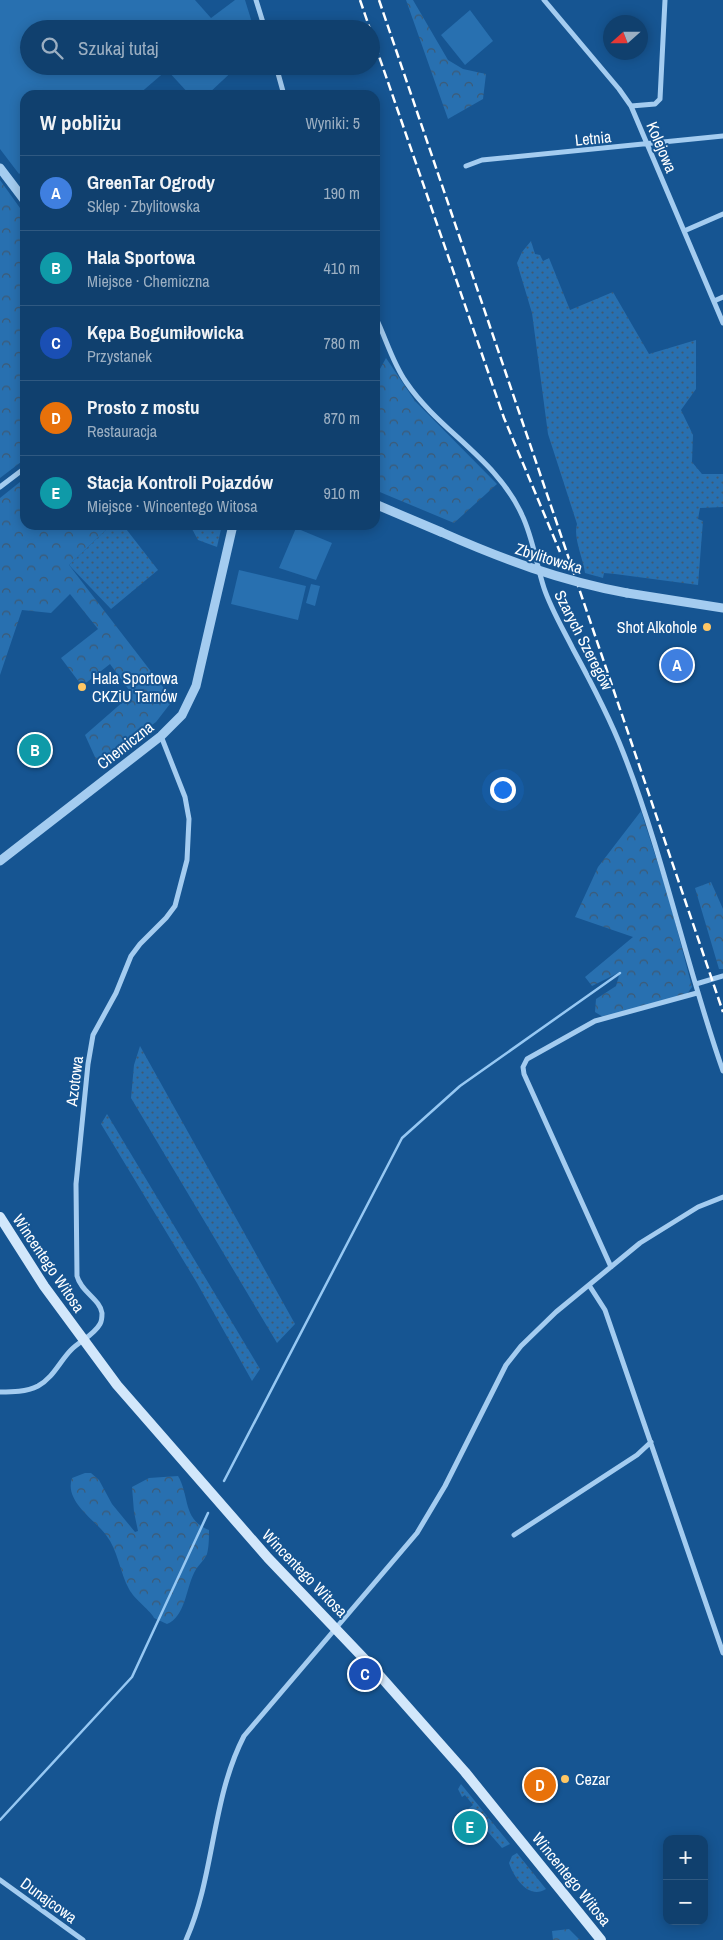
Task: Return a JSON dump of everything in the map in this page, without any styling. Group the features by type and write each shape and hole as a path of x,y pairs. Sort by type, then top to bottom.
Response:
{"main road":[{"name":"Wincentego Witosa","path":"0,1217 44,1286 117,1385 258,1546 336,1628 465,1772 601,1940"}],"street":[{"path":"256,0 262,20"},
{"name":"Kolejowa","path":"544,0 631,106 723,323"},
{"path":"631,106 655,104 660,99 665,0"},
{"path":"278,75 283,90"},
{"name":"Letnia","path":"466,166 482,160 723,136"},
{"path":"0,168 20,194"},
{"path":"684,231 723,214"},
{"path":"714,301 723,297"},
{"name":"Szarych Szeregów","path":"380,327 406,382 431,411 497,476 522,514 535,550 544,587 557,618 601,702 623,752 668,887 697,993 723,1071"},
{"path":"0,487 20,472"},
{"name":"Zbylitowska","path":"380,506 504,560 538,572 627,593 723,608"},
{"name":"Chemiczna","path":"0,861 161,736 182,715 196,686 232,530"},
{"name":"Azotowa","path":"0,1392 23,1390 38,1386 50,1377 70,1351 100,1325 102,1320 102,1311 98,1304 79,1286 76,1276 77,1175 88,1064 93,1035 116,994 131,956 175,906 187,860 189,819 185,797 161,736"},
{"path":"696,984 723,976"},
{"path":"611,1267 524,1074 523,1067 527,1060 595,1020 697,993"},
{"path":"186,1940 196,1916 227,1776 239,1745 252,1726 417,1533 445,1486 506,1365 530,1336 640,1244 672,1222 698,1208 723,1198"},
{"path":"589,1285 605,1310 723,1653"},
{"path":"514,1535 637,1455 651,1442"},
{"name":"Dunajcowa","path":"0,1880 83,1940"}],"green space":[{"path":"0,0 195,0 211,18 235,0 245,0 251,20 20,20 20,75 161,75 144,90 20,90 19,174 0,149"},
{"path":"406,0 413,0 448,60 463,69 486,74 483,99 448,119"},
{"path":"470,10 493,41 465,65 441,35"},
{"path":"172,75 228,75 212,90 185,90"},
{"path":"0,180 20,208 20,463 0,478"},
{"path":"531,241 535,254 540,255 543,261 549,258 570,310 613,292 649,354 696,340 696,389 681,410 693,435 692,462 702,474 723,474 723,507 700,508 698,519 703,521 698,585 604,573 603,578 585,573 577,542 577,524 548,434 532,313 517,263 522,252"},
{"path":"386,358 415,401 497,484 454,523 380,492 380,369"},
{"path":"20,482 20,530 106,530 69,565 173,700 156,722 99,766 85,735 132,694 110,664 82,686 61,658 98,629 70,594 51,613 22,610 0,675 0,498"},
{"path":"106,530 127,530 158,570 111,609 69,565"},
{"path":"193,530 221,530 217,547 198,540"},
{"path":"295,530 301,530 332,543 316,580 279,568"},
{"path":"239,570 306,586 298,620 231,604"},
{"path":"311,584 320,586 315,606 306,603"},
{"path":"641,811 668,895 692,987 687,994 603,1017 595,1012 596,999 616,986 620,972 592,986 585,977 633,937 575,917 598,867"},
{"path":"711,882 723,909 723,969 719,969 695,888"},
{"path":"140,1046 295,1324 277,1343 131,1098 134,1065"},
{"path":"107,1114 260,1369 252,1381 197,1283 101,1124"},
{"path":"85,1473 91,1473 99,1480 112,1504 135,1532 138,1531 132,1487 149,1478 178,1476 194,1520 209,1530 207,1554 191,1579 178,1615 167,1624 154,1618 131,1593 110,1541 76,1502 72,1494 72,1478"},
{"path":"461,1784 510,1844 502,1848 468,1809 473,1805 465,1795 462,1797 458,1789"},
{"path":"517,1853 546,1889 534,1892 528,1890 518,1881 509,1863 512,1856"},
{"path":"569,1929 580,1940 553,1940 552,1931"}],"waterway":[{"path":"224,1481 402,1138 460,1086 620,973"},
{"path":"0,1820 132,1677 208,1513"}],"railway":[{"path":"360,0 367,20"},
{"path":"379,0 723,1012"},
{"path":"380,59 504,418 560,552"}],"place":[{"name":"Shot Alkohole","path":"707,627"},
{"name":"GreenTar Ogrody","path":"677,665"},
{"name":"Hala Sportowa CKZiU Tarnów","path":"82,687"},
{"name":"Hala Sportowa","path":"35,750"},
{"name":"Kępa Bogumiłowicka","path":"365,1674"},
{"name":"Cezar","path":"565,1779"},
{"name":"Prosto z mostu","path":"540,1785"},
{"name":"Stacja Kontroli Pojazdów","path":"470,1827"}]}
